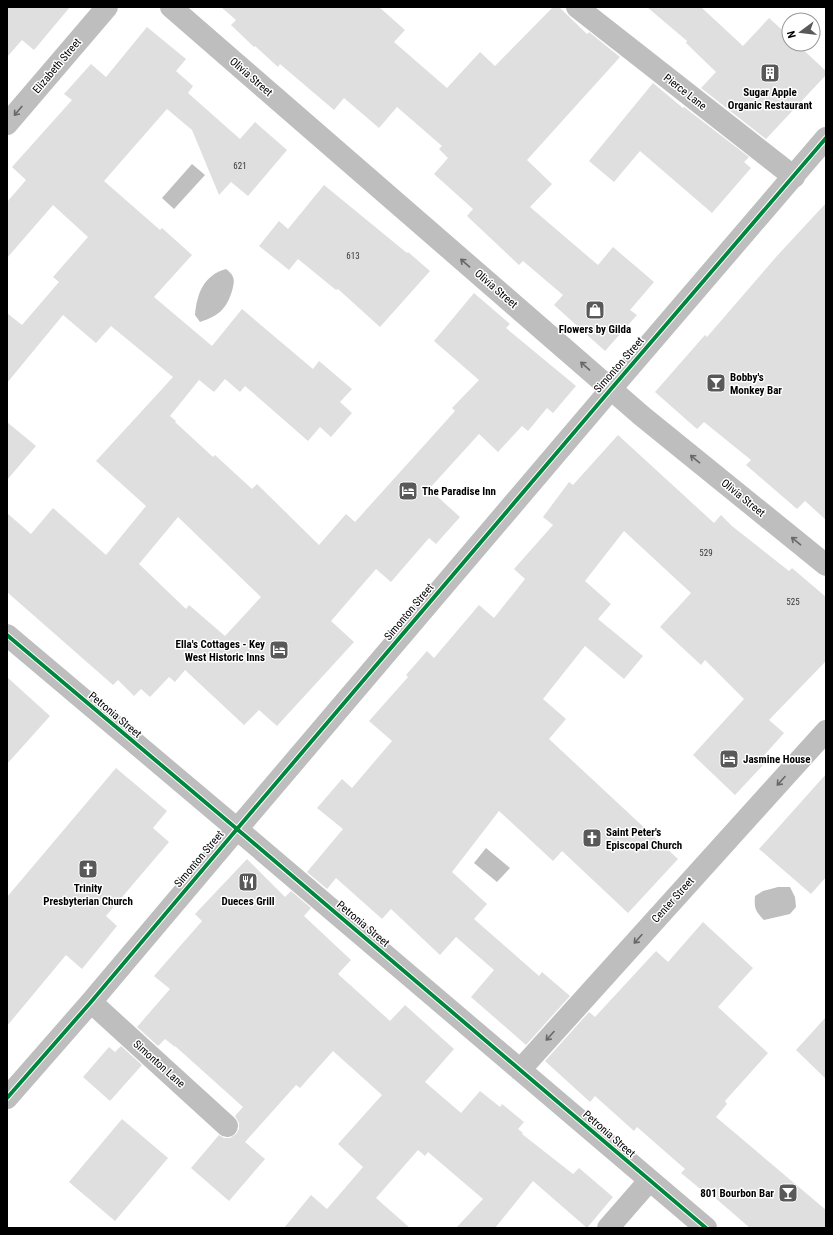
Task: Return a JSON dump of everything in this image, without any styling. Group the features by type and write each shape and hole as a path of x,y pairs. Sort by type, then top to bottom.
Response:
{"street":[{"name":"Elizabeth Street","path":"7,124 107,7"},
{"name":"Olivia Street","path":"171,7 642,416 826,566"},
{"name":"Pierce Lane","path":"577,7 794,177"},
{"name":"Simonton Street","path":"7,1098 92,1002 236,829 826,138"},
{"name":"Petronia Street","path":"7,636 706,1228"},
{"name":"Center Street","path":"520,1070 826,731"},
{"name":"Simonton Lane","path":"92,1002 227,1126"},
{"path":"608,1228 649,1181"}],"shaded area":[{"path":"192,164 205,175 174,209 162,198"},
{"path":"226,269 233,276 234,281 230,298 224,308 216,315 200,322 195,315 200,292 207,280 218,272"},
{"path":"486,848 510,868 497,882 474,863"},
{"path":"778,887 790,887 795,897 796,907 790,914 764,920 756,909 755,896 763,891"}],"building":[{"path":"7,7 70,7 34,50 22,40 7,57"},
{"path":"221,7 379,7 405,30 394,42 447,88 480,52 495,66 553,7 559,7 587,34 589,32 620,57 527,160 552,184 530,207 598,265 613,247 654,282 630,310 637,315 605,351 554,305 563,295 523,261 519,265 467,216 473,209 434,174 448,158 439,149 442,146 397,107 379,128 344,98 334,110 280,64 278,67 255,46 254,47 231,25 236,20"},
{"name":"Sugar Apple Organic Restaurant","path":"647,7 701,7 743,46 769,18 781,29 781,52 806,52 826,71 826,75 766,139 701,88 716,72 686,43 687,41"},
{"path":"147,27 186,59 176,71 193,86 188,93 240,139 255,122 287,150 248,196 231,182 219,195 192,130 167,109 104,181 160,230 162,228 192,255 154,297 212,346 242,309 313,369 319,361 352,389 340,402 352,413 331,437 320,427 308,441 245,386 240,392 225,379 214,392 199,380 170,416 213,457 215,455 252,489 257,484 319,545 346,514 355,522 455,411 452,408 479,380 434,341 474,293 510,324 506,328 576,386 553,413 547,408 528,431 522,426 498,452 479,434 429,489 460,517 436,544 429,538 391,582 376,569 331,621 354,642 277,726 259,710 244,725 185,670 175,682 169,677 150,697 141,689 134,696 118,680 113,685 7,592 7,513 31,534 53,508 106,555 146,506 96,461 173,377 111,326 96,343 63,315 7,383 7,313 22,325 59,282 53,277 88,237 53,205 7,258 7,202 26,180 12,167 72,100 64,94 91,64 106,77","holes":["178,517 261,597 225,636 189,605 186,609 139,564"]},
{"path":"653,83 683,108 684,107 749,157 744,162 751,168 712,213 640,151 614,182 589,161"},
{"path":"324,185 430,271 380,327 338,289 336,290 298,259 289,270 259,246 279,221 288,229"},
{"path":"826,203 826,520 805,501 797,509 746,465 751,460 704,422 697,429 655,392 705,335 707,337 776,257"},
{"path":"7,422 36,446 7,480"},
{"path":"618,435 714,523 721,515 732,526 789,571 792,568 826,597 826,661 769,720 784,733 761,759 765,763 735,795 693,755 744,699 705,660 701,665 660,627 691,593 624,531 585,581 611,604 598,619 643,656 624,679 585,646 543,699 566,719 549,739 678,859 628,913 562,851 553,861 499,811 452,872 487,904 474,919 539,976 542,972 570,996 526,1045 471,997 494,970 456,937 440,955 391,909 382,919 336,878 327,889 307,872 343,829 317,808 342,779 352,788 392,741 369,721 408,677 406,675 427,651 434,658 479,605 494,618 525,579 514,569 553,525 543,517 569,482 573,485"},
{"path":"7,677 50,716 7,764"},
{"name":"Trinity Presbyterian Church","path":"116,768 167,811 153,828 169,842 106,916 117,926 82,969 66,955 7,1026 7,897"},
{"path":"826,774 826,877 811,894 759,849"},
{"path":"247,859 285,897 291,891 311,908 304,916 351,960 338,974 390,1021 405,1005 454,1049 425,1082 461,1113 480,1091 500,1107 502,1104 524,1122 518,1129 523,1133 522,1134 573,1174 579,1168 613,1197 587,1228 533,1181 495,1228 456,1228 483,1199 428,1152 425,1156 418,1150 376,1198 410,1228 284,1228 311,1195 327,1209 363,1167 338,1144 382,1095 333,1051 300,1088 296,1085 245,1142 265,1159 229,1201 191,1168 219,1135 224,1138 230,1138 236,1134 239,1129 239,1123 235,1116 243,1107 175,1046 165,1039 158,1046 137,1027 170,989 154,976 202,921 195,914"},
{"path":"703,922 753,968 718,1007 768,1053 725,1101 727,1104 716,1117 826,1210 826,1228 750,1228 706,1190 704,1192 681,1173 685,1169 637,1127 634,1131 595,1096 590,1102 545,1061 589,1012 595,1017 656,951 668,962"},
{"path":"826,1017 826,1079 796,1050"},
{"path":"121,1046 142,1065 110,1101 83,1077 109,1047 115,1052"},
{"path":"122,1119 168,1158 115,1221 69,1182"}],"cycle path":[{"path":"7,1098 91,1002 826,138"},
{"path":"7,635 706,1228"}],"place":[{"name":"Sugar Apple Organic Restaurant","path":"770,73"},
{"name":"Flowers by Gilda","path":"595,310"},
{"name":"Bobby's Monkey Bar","path":"716,383"},
{"name":"The Paradise Inn","path":"408,491"},
{"name":"Ella's Cottages - Key West Historic Inns","path":"279,650"},
{"name":"Jasmine House","path":"729,759"},
{"name":"Saint Peter's Episcopal Church","path":"592,838"},
{"name":"Trinity Presbyterian Church","path":"88,869"},
{"name":"Dueces Grill","path":"248,882"},
{"name":"801 Bourbon Bar","path":"788,1193"}]}
